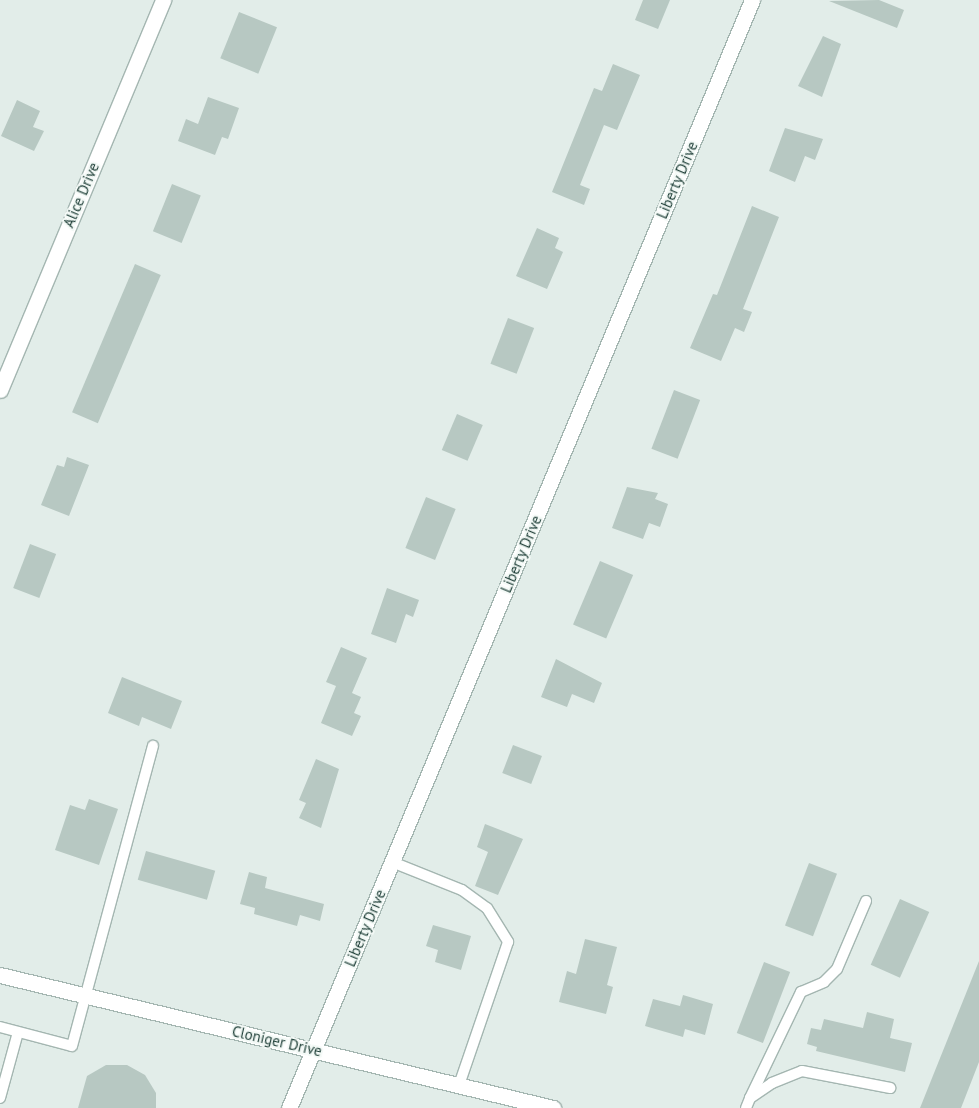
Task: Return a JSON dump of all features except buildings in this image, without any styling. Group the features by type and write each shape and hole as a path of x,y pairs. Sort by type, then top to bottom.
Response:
{"street":[{"name":"Alice Drive","path":"0,390 163,0"},
{"name":"Liberty Drive","path":"289,1108 752,0"},
{"name":"Cloniger Drive","path":"0,976 553,1108"}],"lane":[{"path":"0,1027 72,1046 153,746"},
{"path":"392,862 462,890 487,908 508,942 497,983 459,1085"},
{"path":"748,1103 801,992 824,982 837,969 866,901"},
{"path":"0,1098 18,1032"},
{"path":"748,1103 802,1070 890,1088"}]}
